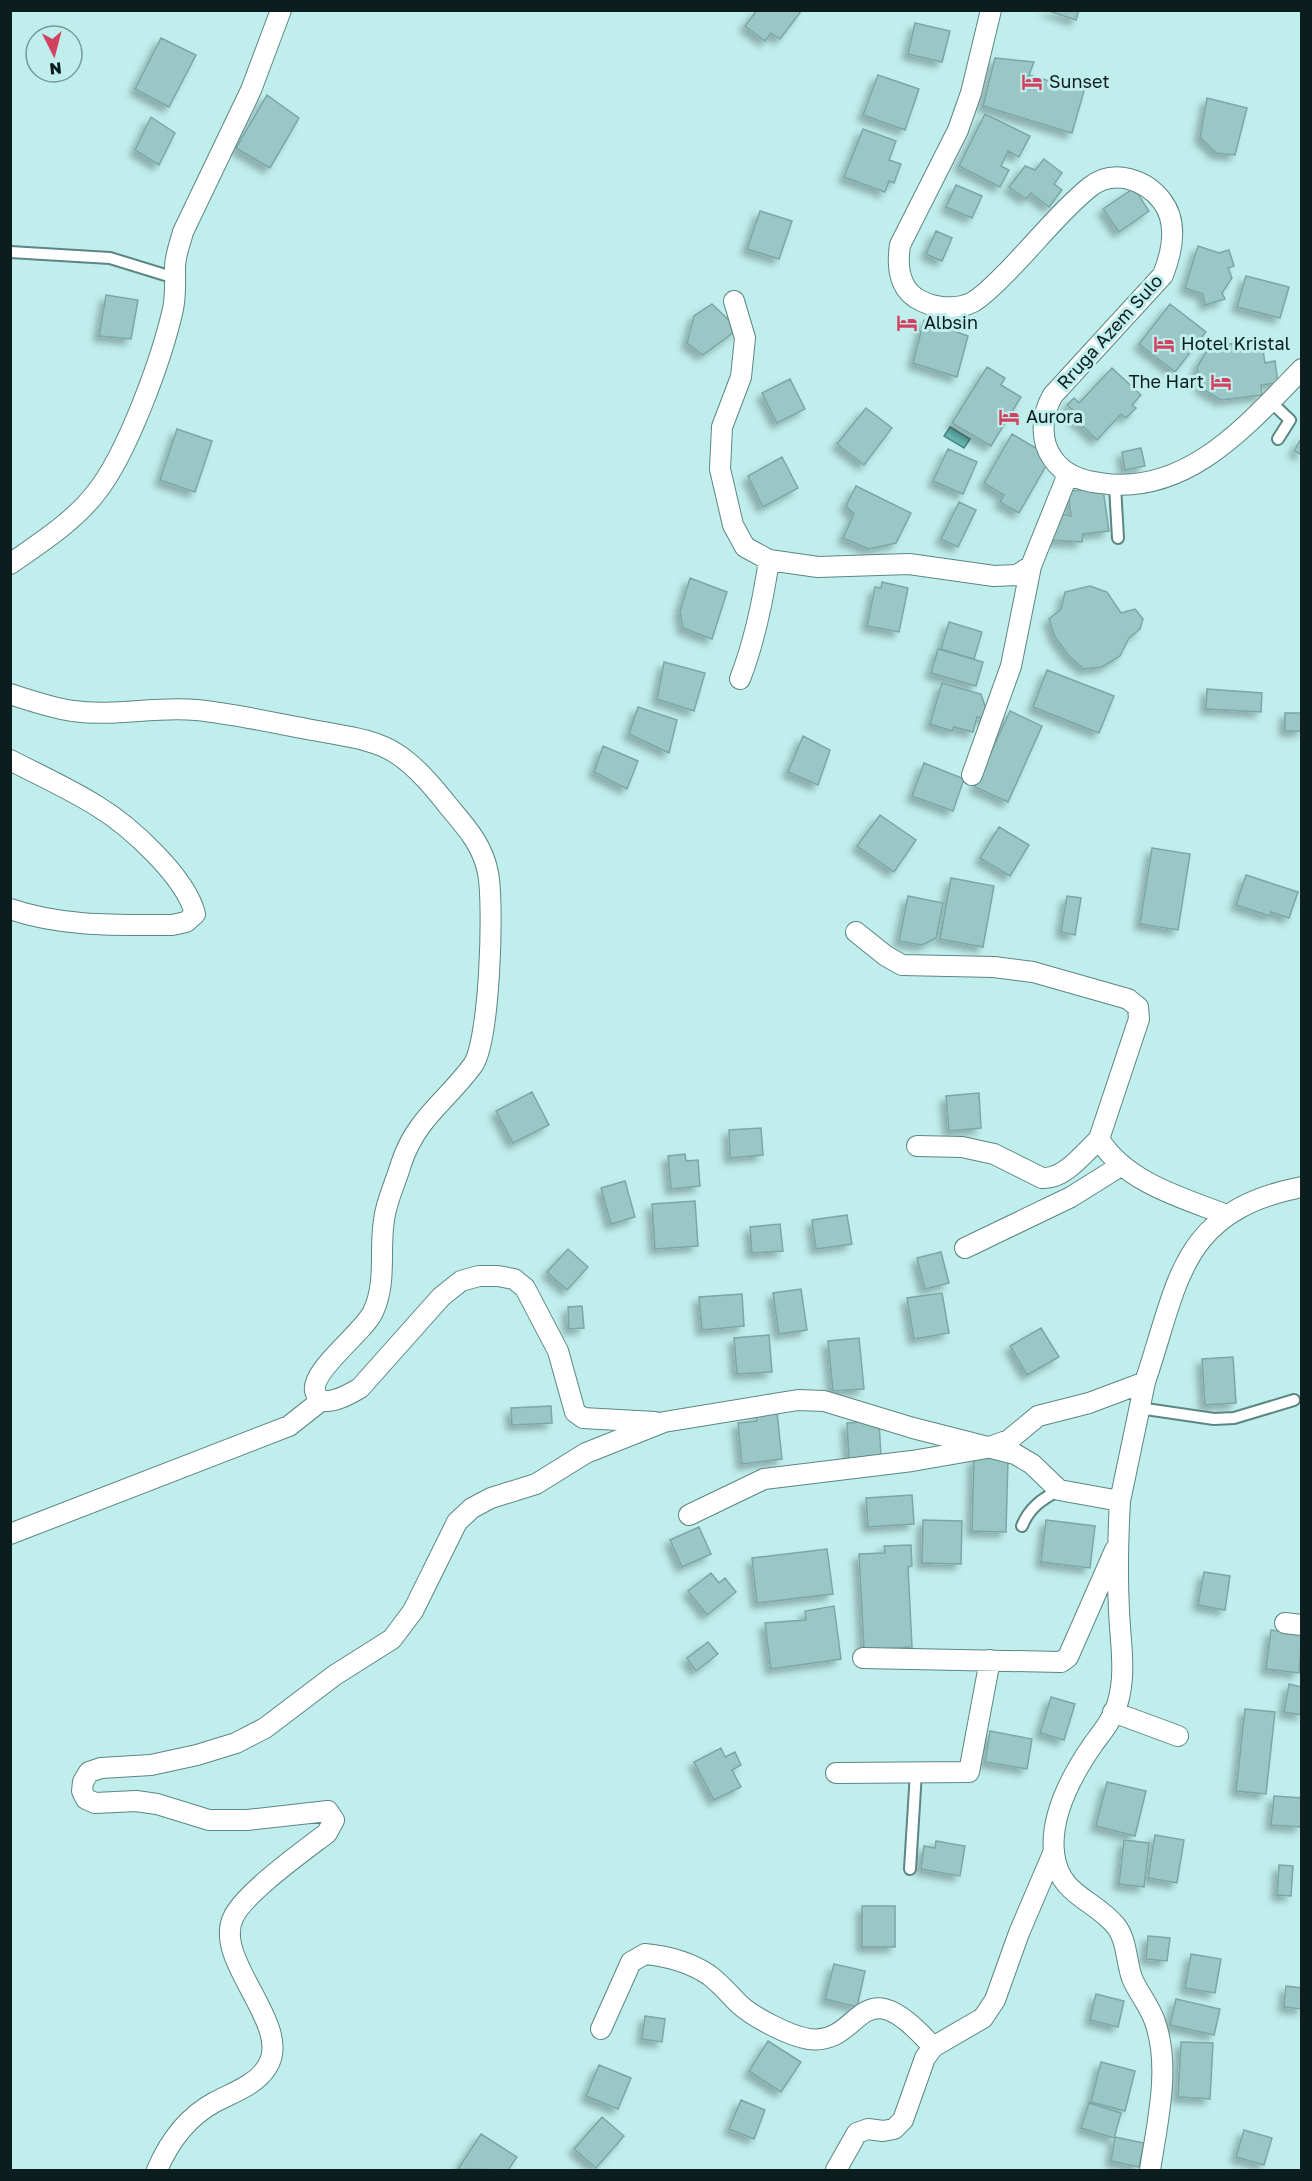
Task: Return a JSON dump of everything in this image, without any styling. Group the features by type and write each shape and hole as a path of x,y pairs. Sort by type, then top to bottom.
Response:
{"street":[{"path":"10,564 64,525 94,496 111,473 151,376 172,312 177,292 177,253 183,232 251,90 281,10"},
{"name":"Rruga Azem Sulo","path":"991,10 971,93 958,130 900,245 898,262 901,279 908,292 922,302 939,308 956,307 972,302 995,284 1091,186 1106,179 1120,177 1141,182 1156,192 1167,208 1172,224 1172,241 1163,275 1053,395 1045,409 1043,428 1047,446 1053,459 1068,474"},
{"path":"734,300 745,338 741,377 722,427 720,469 733,525 745,547 769,560 818,567 909,564 994,576 1017,575 1031,566"},
{"path":"972,775 1011,666 1031,566 1068,474 1089,482 1115,486 1147,481 1184,471 1239,433 1302,369"},
{"path":"740,679 753,646 769,560"},
{"path":"10,694 74,711 196,710 363,740 395,753 420,774 482,849 489,876 490,927 486,1006 476,1061 420,1124 403,1158 384,1215 381,1238 383,1275 374,1312 318,1378 315,1387 316,1395 322,1400"},
{"path":"10,760 98,806 148,848 179,880 191,899 195,914 186,922 172,925 81,924 31,916 10,909"},
{"path":"856,932 886,956 902,965 994,967 1033,972 1112,992 1128,999 1138,1007 1139,1019 1099,1139 1061,1174 1051,1179 1042,1178 994,1154 962,1147 917,1146"},
{"path":"1099,1139 1106,1150 1122,1165 1162,1190 1227,1215"},
{"path":"966,1248 1071,1197 1122,1165"},
{"path":"836,2170 857,2133 868,2129 883,2131 894,2129 903,2120 925,2058 933,2047 983,2018 995,2000 1019,1933 1054,1851 1061,1805 1081,1765 1113,1712 1122,1684 1123,1663 1118,1542 1120,1501 1145,1382 1186,1258 1207,1230 1227,1215 1262,1198 1302,1187"},
{"path":"10,1534 289,1426 322,1400 345,1397 360,1388 441,1297 461,1281 479,1276 514,1279 525,1288 558,1351 575,1412 583,1418 664,1422 798,1400 824,1401 1015,1454 1059,1490 1120,1501"},
{"path":"688,1515 764,1479 912,1461 987,1448 1009,1440 1038,1416 1089,1403 1145,1382"},
{"path":"158,2170 176,2135 193,2116 257,2079 268,2066 272,2051 269,2031 262,2007 236,1959 229,1929 233,1916 247,1900 327,1833 334,1820 328,1810 247,1820 209,1820 157,1804 136,1801 96,1803 86,1799 82,1791 83,1782 89,1772 101,1768 151,1765 197,1755 236,1743 265,1728 335,1675 392,1639 413,1611 457,1522 472,1508 491,1498 536,1484 586,1453 664,1422"},
{"path":"863,1658 1061,1662 1068,1657 1118,1542"},
{"path":"836,1773 969,1772 990,1660"},
{"path":"1113,1712 1178,1736"},
{"path":"1054,1851 1059,1873 1070,1890 1114,1924 1121,1934 1133,1979 1145,1998 1156,2023 1161,2053 1160,2090 1150,2170"},
{"path":"601,2030 631,1962 645,1954 681,1962 707,1974 740,2005 765,2021 808,2038 822,2038 837,2033 865,2011 876,2009 889,2010 903,2017 933,2047"}],"lane":[{"path":"10,252 110,258 176,278"},
{"path":"1270,401 1290,420 1278,439"},
{"path":"1115,486 1118,537"},
{"path":"1139,1408 1214,1419 1234,1418 1294,1400"},
{"path":"1022,1526 1027,1514 1034,1506 1059,1490"},
{"path":"910,1869 916,1772"}],"water":[{"path":"950,427 970,439 964,448 944,436"}],"building":[{"path":"757,10 802,10 780,39 771,33 765,41 745,26"},
{"path":"1046,10 1079,10 1076,20"},
{"path":"915,23 950,31 942,62 908,54"},
{"path":"161,38 196,55 169,107 135,89"},
{"path":"995,58 1034,62 1029,75 1084,91 1072,133 983,106"},
{"path":"878,75 919,89 905,130 863,115"},
{"path":"267,95 299,118 270,168 236,148"},
{"path":"1207,98 1247,108 1235,155 1216,153 1200,137"},
{"path":"985,114 1030,136 1019,157 1008,151 1001,166 1009,170 1000,187 959,166"},
{"path":"151,117 175,133 159,165 135,150"},
{"path":"863,129 896,141 889,160 901,164 894,183 889,181 885,192 844,177"},
{"path":"1044,159 1062,173 1054,184 1062,190 1049,207 1031,193 1026,199 1009,187 1025,166 1035,170"},
{"path":"956,185 982,196 972,218 946,207"},
{"path":"1134,188 1149,211 1119,232 1103,209"},
{"path":"760,211 792,221 779,259 747,249"},
{"path":"936,231 952,238 942,261 926,254"},
{"path":"1198,246 1219,253 1229,250 1234,266 1228,268 1232,278 1222,293 1225,299 1205,305 1203,294 1185,288"},
{"path":"1246,276 1289,287 1280,318 1237,307"},
{"path":"106,295 138,300 131,339 99,336"},
{"path":"712,304 738,329 703,355 687,343 694,316"},
{"path":"1170,304 1206,332 1175,372 1139,344"},
{"path":"924,320 968,336 957,377 913,363"},
{"path":"1247,342 1248,352 1263,350 1265,363 1275,361 1278,383 1261,385 1262,395 1221,400 1201,388 1197,367 1210,346"},
{"path":"987,367 1005,378 1001,385 1021,397 991,446 952,423"},
{"path":"1112,368 1141,395 1132,405 1136,408 1126,418 1121,414 1097,440 1071,415 1073,410 1067,405 1074,398 1079,403"},
{"path":"790,379 805,409 777,423 762,393"},
{"path":"866,408 892,428 864,465 837,444"},
{"path":"177,429 212,441 195,492 160,480"},
{"path":"1012,434 1051,457 1019,513 1000,502 1004,495 984,483"},
{"path":"1302,437 1302,455 1294,451"},
{"path":"1141,448 1145,466 1125,470 1122,452"},
{"path":"948,449 977,462 963,494 933,481"},
{"path":"782,457 798,488 763,507 748,476"},
{"path":"856,486 911,513 896,543 869,549 843,538 854,514 846,506"},
{"path":"1103,489 1109,531 1083,534 1082,542 1050,540 1057,513 1071,516 1068,491"},
{"path":"959,502 976,510 958,547 941,539"},
{"path":"690,578 727,592 712,639 683,628 680,611"},
{"path":"882,582 908,588 899,632 867,626 875,587 881,588"},
{"path":"1090,586 1107,592 1121,613 1135,609 1143,619 1140,629 1129,638 1120,656 1102,667 1084,669 1069,656 1055,637 1049,619 1061,609 1065,592"},
{"path":"949,622 982,632 974,659 941,649"},
{"path":"938,649 983,662 976,686 931,673"},
{"path":"664,662 705,673 694,711 657,699"},
{"path":"1047,670 1114,696 1099,733 1033,707"},
{"path":"942,683 981,694 987,712 986,719 977,717 973,732 954,727 952,731 930,724"},
{"path":"1207,689 1262,693 1261,712 1206,709"},
{"path":"638,707 677,720 669,753 629,734"},
{"path":"1010,711 1042,726 1008,802 975,787"},
{"path":"1285,713 1302,713 1302,731 1285,731"},
{"path":"803,736 830,750 818,785 788,772"},
{"path":"603,746 638,761 627,789 594,772"},
{"path":"924,763 964,779 953,811 912,796"},
{"path":"880,815 916,840 894,872 857,846"},
{"path":"999,827 1029,845 1010,876 980,858"},
{"path":"1152,848 1190,854 1178,930 1140,924"},
{"path":"1246,875 1298,892 1289,918 1271,912 1270,916 1236,905"},
{"path":"951,878 994,886 983,947 940,939"},
{"path":"908,896 943,903 936,938 922,945 899,941"},
{"path":"1067,896 1081,898 1075,935 1061,932"},
{"path":"532,1092 549,1125 513,1143 496,1111"},
{"path":"979,1093 981,1128 949,1131 946,1096"},
{"path":"761,1128 763,1155 730,1158 729,1130"},
{"path":"685,1154 686,1161 698,1160 700,1186 671,1189 668,1156"},
{"path":"625,1181 635,1217 611,1224 601,1188"},
{"path":"695,1201 698,1246 655,1249 652,1204"},
{"path":"847,1215 852,1244 816,1249 812,1220"},
{"path":"780,1224 783,1251 752,1253 750,1227"},
{"path":"568,1249 588,1267 567,1290 547,1272"},
{"path":"941,1252 949,1283 925,1289 917,1258"},
{"path":"801,1289 807,1330 779,1334 773,1293"},
{"path":"942,1293 949,1333 914,1339 907,1298"},
{"path":"742,1294 744,1326 702,1330 699,1297"},
{"path":"582,1306 584,1328 569,1329 568,1307"},
{"path":"1041,1328 1059,1357 1027,1375 1010,1346"},
{"path":"769,1335 772,1372 737,1374 734,1338"},
{"path":"859,1338 864,1389 833,1391 828,1341"},
{"path":"1233,1357 1236,1403 1205,1405 1202,1359"},
{"path":"551,1406 552,1423 512,1425 511,1408"},
{"path":"777,1412 782,1459 742,1464 738,1423 757,1421 756,1414"},
{"path":"879,1421 881,1457 849,1459 847,1423"},
{"path":"974,1458 1008,1459 1006,1532 972,1531"},
{"path":"912,1495 914,1524 868,1527 866,1498"},
{"path":"923,1520 962,1521 961,1564 922,1563"},
{"path":"1046,1520 1095,1526 1090,1568 1041,1562"},
{"path":"699,1527 711,1554 682,1567 670,1540"},
{"path":"911,1545 912,1566 908,1567 912,1647 864,1650 859,1554 885,1553 884,1546"},
{"path":"827,1549 833,1594 757,1603 752,1558"},
{"path":"1204,1572 1230,1576 1225,1610 1198,1605"},
{"path":"711,1573 719,1583 725,1578 736,1592 707,1615 688,1591"},
{"path":"834,1606 841,1659 771,1669 765,1623 806,1620 805,1611"},
{"path":"1271,1630 1302,1634 1299,1673 1266,1669"},
{"path":"708,1642 718,1654 696,1671 687,1658"},
{"path":"1289,1684 1302,1687 1302,1715 1284,1712"},
{"path":"1051,1697 1075,1704 1064,1740 1040,1733"},
{"path":"1245,1709 1275,1712 1266,1794 1236,1791"},
{"path":"990,1731 1032,1739 1027,1769 985,1762"},
{"path":"721,1748 725,1757 735,1752 741,1765 732,1770 741,1787 714,1800 694,1762"},
{"path":"1107,1782 1146,1791 1135,1836 1096,1826"},
{"path":"1274,1796 1302,1798 1301,1827 1271,1825"},
{"path":"1155,1835 1184,1840 1177,1883 1148,1878"},
{"path":"1124,1840 1149,1843 1144,1887 1119,1884"},
{"path":"936,1841 965,1846 960,1876 921,1869 924,1846 935,1848"},
{"path":"1279,1865 1293,1866 1291,1896 1277,1895"},
{"path":"862,1906 895,1906 895,1947 862,1947"},
{"path":"1148,1936 1170,1938 1167,1961 1146,1959"},
{"path":"1191,1954 1221,1959 1215,1993 1185,1988"},
{"path":"834,1964 865,1971 857,2007 825,1999"},
{"path":"1286,1986 1302,1988 1302,2009 1284,2007"},
{"path":"1096,1994 1124,2001 1118,2027 1090,2020"},
{"path":"1176,1999 1220,2009 1214,2035 1170,2025"},
{"path":"645,2016 665,2019 662,2042 642,2039"},
{"path":"768,2041 801,2062 781,2092 749,2071"},
{"path":"1181,2042 1213,2043 1210,2099 1178,2097"},
{"path":"1101,2062 1135,2071 1125,2111 1091,2102"},
{"path":"599,2065 631,2078 618,2109 586,2096"},
{"path":"741,2100 765,2110 754,2139 729,2129"},
{"path":"1089,2103 1121,2113 1114,2138 1081,2128"},
{"path":"602,2117 624,2136 596,2168 574,2149"},
{"path":"1244,2130 1272,2138 1264,2165 1236,2157"},
{"path":"481,2134 517,2157 508,2170 458,2169"},
{"path":"1115,2137 1144,2143 1139,2167 1111,2161"}],"place":[{"name":"Sunset","path":"1032,82"},
{"name":"Albsin","path":"907,323"},
{"name":"Hotel Kristal","path":"1164,344"},
{"name":"The Hart","path":"1221,382"},
{"name":"Aurora","path":"1009,417"}]}
